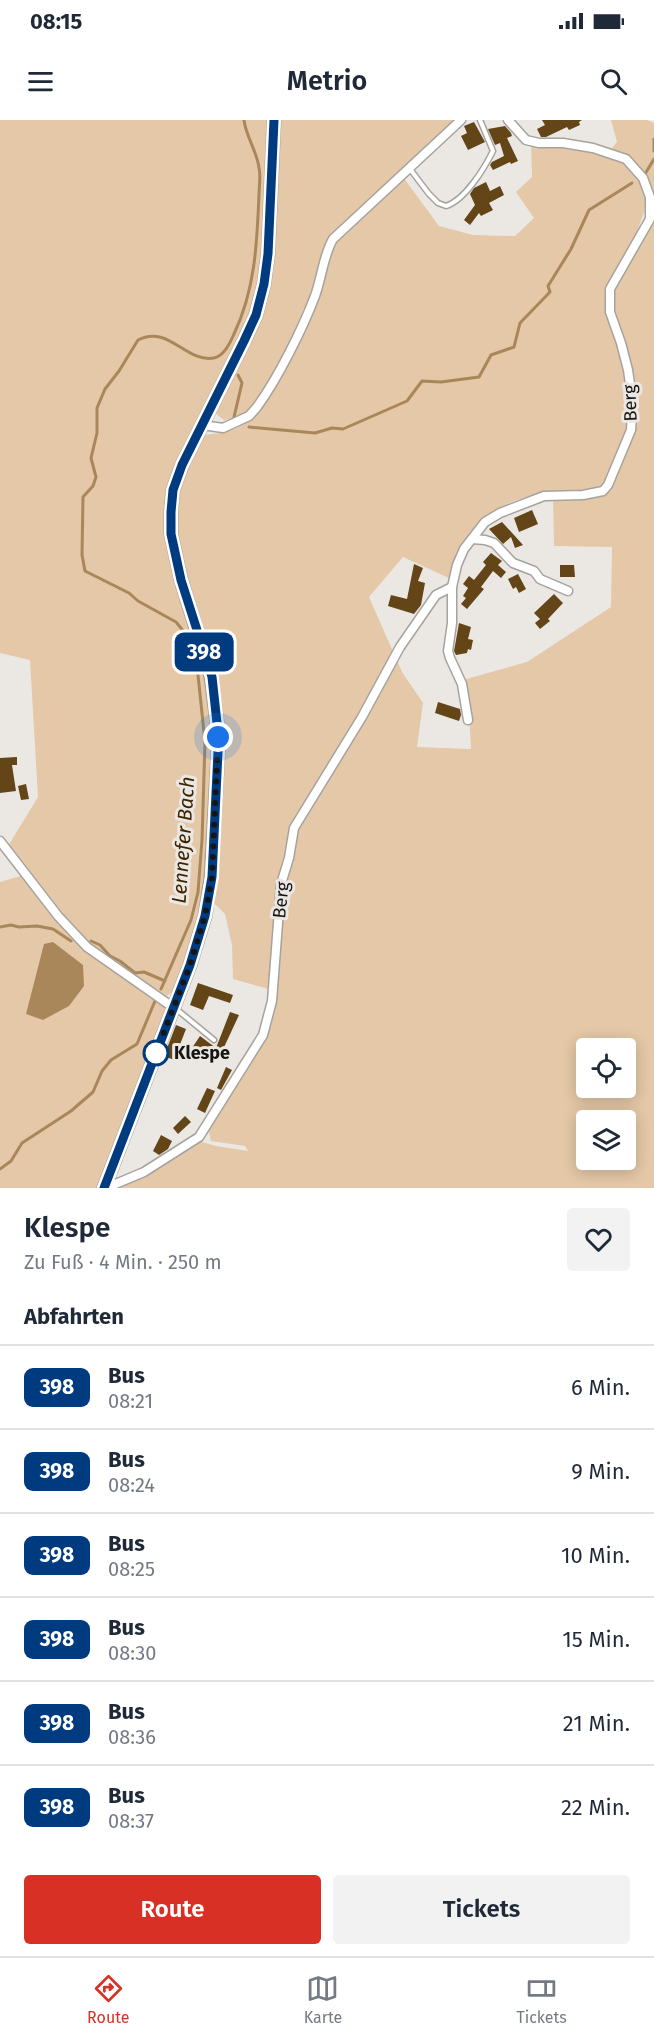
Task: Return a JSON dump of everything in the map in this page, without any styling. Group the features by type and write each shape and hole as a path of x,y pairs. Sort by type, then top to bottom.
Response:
{"main road":[{"path":"105,1188 174,1008 205,916 212,877 218,752 217,723 212,677 181,580 171,534 173,490 182,465 256,315 264,284 268,254 274,120"}],"street":[{"path":"202,425 223,428 249,416 257,407 308,314 325,255 333,238 461,120"},
{"name":"Berg","path":"468,720 462,684 448,651 452,622 452,587 457,565 485,522 500,513 544,496 583,495 603,491 614,474 631,430 632,391 621,342 608,301 610,289 650,219 650,197 643,178 626,159 608,152 563,143 539,143 526,140 508,120"},
{"path":"472,539 494,543 513,563 534,571 540,579 568,591"},
{"name":"Berg","path":"105,1188 144,1172 200,1137 263,1035 272,1001 281,884 289,858 294,828 362,717 400,648 436,595 452,587"},
{"path":"0,841 58,916 87,947 174,1008"}],"lane":[{"path":"409,169 438,203 446,206 455,203 478,177 493,151 480,120"},
{"path":"174,1008 214,1040"}],"shaded area":[{"path":"0,120 459,120 403,177 439,226 473,235 515,236 534,218 516,192 532,177 531,142 571,150 594,150 621,159 639,180 646,199 633,243 607,290 626,372 630,420 625,440 602,489 543,494 502,507 490,515 481,527 451,579 403,557 369,597 394,654 378,687 301,809 281,890 272,990 233,979 232,945 225,914 212,901 216,678 174,528 180,487 202,435 235,429 247,422 259,410 281,377 313,311 304,308 287,349 258,403 238,417 224,420 215,413 259,322 220,376 166,525 171,564 193,627 207,684 214,750 202,912 174,990 167,996 91,947 72,928 8,846 38,797 30,660 0,653"},
{"path":"611,120 647,120 654,123 654,1188 112,1188 198,1141 248,1151 245,1146 211,1141 208,1128 265,1036 280,912 295,833 396,658 402,672 423,703 417,747 471,749 469,709 463,680 527,662 611,607 612,547 554,546 553,497 604,494 635,427 639,401 612,311 612,290 625,271 652,218 644,177 610,151 617,142"},
{"path":"24,875 67,929 165,1004 165,1014 98,1188 0,1188 0,882"},
{"path":"53,942 83,965 84,986 69,1006 43,1020 26,1014 44,944"}],"building":[{"path":"542,120 582,120 579,122 580,125 569,130 567,127 541,137 537,129 545,125"},
{"path":"474,122 485,142 468,150 461,136 467,133 464,126"},
{"path":"505,126 511,133 512,136 507,138 518,161 493,170 490,165 492,162 504,156 500,143 495,145 488,129"},
{"path":"486,182 490,191 500,186 504,195 489,203 493,210 481,216 479,213 470,225 464,220 475,205 470,194 474,188"},
{"path":"532,510 538,524 519,532 514,518"},
{"path":"502,522 523,545 515,548 511,537 503,544 489,529"},
{"path":"491,553 502,561 498,565 506,572 501,578 493,571 481,587 484,589 467,609 461,604 466,598 463,596 468,588 463,584 469,576 474,580 486,565 483,562"},
{"path":"414,564 423,568 418,581 425,583 421,605 414,614 388,606 391,595 407,599"},
{"path":"560,565 574,565 575,577 560,577"},
{"path":"518,574 526,589 519,593 516,587 513,589 508,579"},
{"path":"554,594 563,603 548,619 550,621 540,629 535,623 540,619 534,613"},
{"path":"459,623 471,627 468,639 473,640 471,650 468,649 467,653 456,655 454,651"},
{"path":"438,702 460,709 459,721 435,713"},
{"path":"17,757 17,765 12,765 16,791 0,793 0,758"},
{"path":"26,784 29,799 21,800 18,786"},
{"path":"198,983 233,995 230,1003 209,996 203,1010 190,1005"},
{"path":"230,1012 239,1015 219,1058 204,1052 202,1055 192,1048 200,1036 216,1048"},
{"path":"176,1025 186,1029 174,1060 164,1056"},
{"path":"226,1067 232,1070 221,1090 217,1088"},
{"path":"207,1088 215,1091 205,1113 197,1109"},
{"path":"185,1116 191,1122 178,1134 173,1128"},
{"path":"161,1135 172,1141 168,1149 159,1155 153,1151"}],"waterway":[{"name":"Lennefer Bach","path":"161,989 191,920 198,892 205,742 198,675 189,638 176,622 138,601 129,593 85,571 82,555 83,497 93,486 96,477 91,458 97,433 97,408 105,389 138,340 149,336 159,337 195,355 214,358 224,352 234,334 251,284 260,182 258,162 244,120"},
{"path":"654,139 654,151"},
{"path":"645,174 654,159"},
{"path":"249,427 315,433 332,428 343,429 407,401 422,381 441,382 479,377 491,355 514,347 520,323 550,292 548,286 571,249 589,210 632,183"},
{"path":"234,417 242,383 238,375"},
{"path":"0,927 11,925 53,929 71,941"},
{"path":"91,941 100,945 110,956 135,973 144,972 165,981"},
{"name":"Lennefer Bach","path":"0,1169 11,1161 22,1143 71,1111 93,1092 102,1071 111,1060 137,1044 155,1001"}],"bus line":[{"name":"398","path":"104,1188 190,965 205,916 212,877 218,752 212,677 181,580 171,534 171,512 173,490 182,465 256,315 264,284 268,254 274,120"}],"place":[{"name":"Klespe","path":"156,1053"}],"route":[{"path":"156,1053 190,965 205,916 212,877 218,737"}]}
